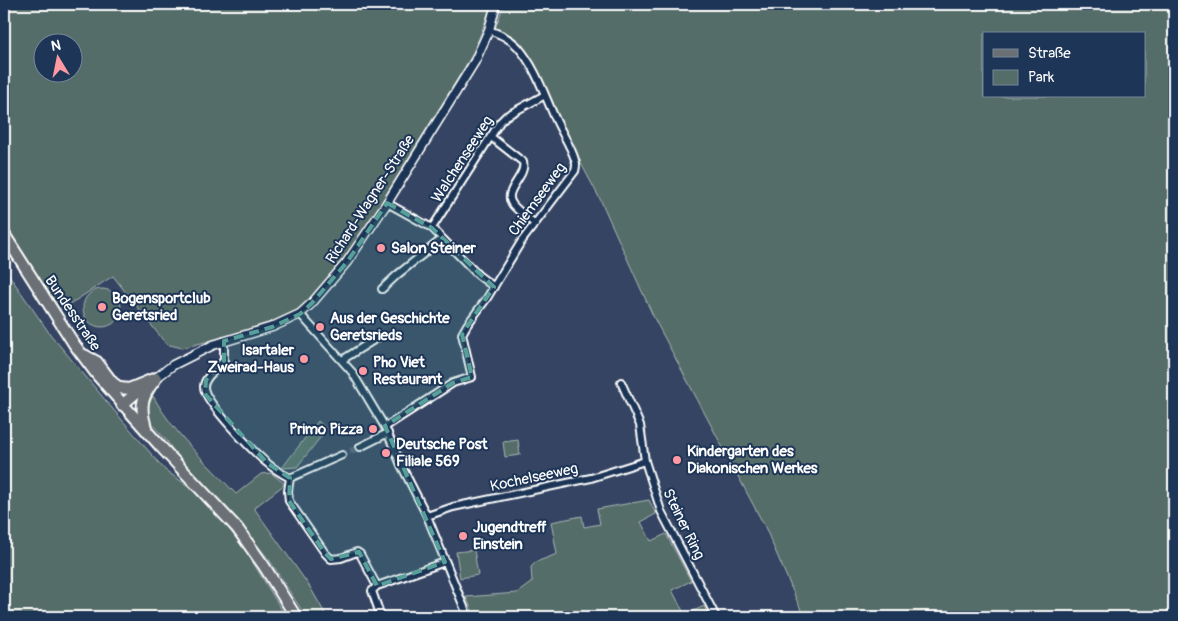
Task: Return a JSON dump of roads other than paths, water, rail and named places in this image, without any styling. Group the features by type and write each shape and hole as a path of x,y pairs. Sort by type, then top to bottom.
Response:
{"main road":[{"name":"Bundesstraße","path":"4,234 48,306 81,353 122,405 237,528 264,566 296,617"},
{"path":"81,353 97,362 112,382 120,388 129,389 156,378"},
{"path":"122,405 156,378"},
{"path":"149,434 143,416 143,400 145,393 156,378"}],"street":[{"name":"Richard-Wagner-Straße","path":"156,378 173,365 224,341 272,327 300,314 312,302 339,272 387,203 474,61 488,30 496,4"},
{"name":"Chiemseeweg","path":"385,426 453,383 472,378 462,334 521,242 572,176 576,166 574,157 535,73 517,46 505,36 488,30"},
{"name":"Walchenseeweg","path":"432,228 495,128 506,116 545,95"},
{"path":"491,137 523,162 524,171 512,188 510,200 513,205 535,224"},
{"path":"387,203 432,228 478,275 494,286"},
{"path":"382,289 396,274 442,239"},
{"path":"300,314 342,360 358,381 385,426 427,516 468,617"},
{"path":"342,360 376,338"},
{"path":"224,341 224,360 206,380 205,394 231,426 267,463 290,478"},
{"name":"Steiner Ring","path":"621,382 640,425 645,460 661,511 716,617"},
{"path":"360,447 388,434"},
{"path":"290,478 342,455"},
{"name":"Kochelseeweg","path":"427,516 453,507 591,478 645,460"},
{"path":"290,478 289,501 325,553 331,559 341,558 356,552 360,554 377,586"},
{"path":"381,617 372,591 377,586 445,562"}],"tunnel":[{"path":"342,455 360,447"}],"place":[{"name":"Salon Steiner","path":"381,248"},
{"name":"Bogensportclub Geretsried","path":"102,307"},
{"name":"Aus der Geschichte Geretsrieds","path":"320,327"},
{"name":"Isartaler Zweirad-Haus","path":"304,359"},
{"name":"Pho Viet Restaurant","path":"363,371"},
{"name":"Primo Pizza","path":"373,429"},
{"name":"Deutsche Post Filiale 569","path":"386,453"},
{"name":"Kindergarten des Diakonischen Werkes","path":"677,460"},
{"name":"Jugendtreff Einstein","path":"463,536"}]}
